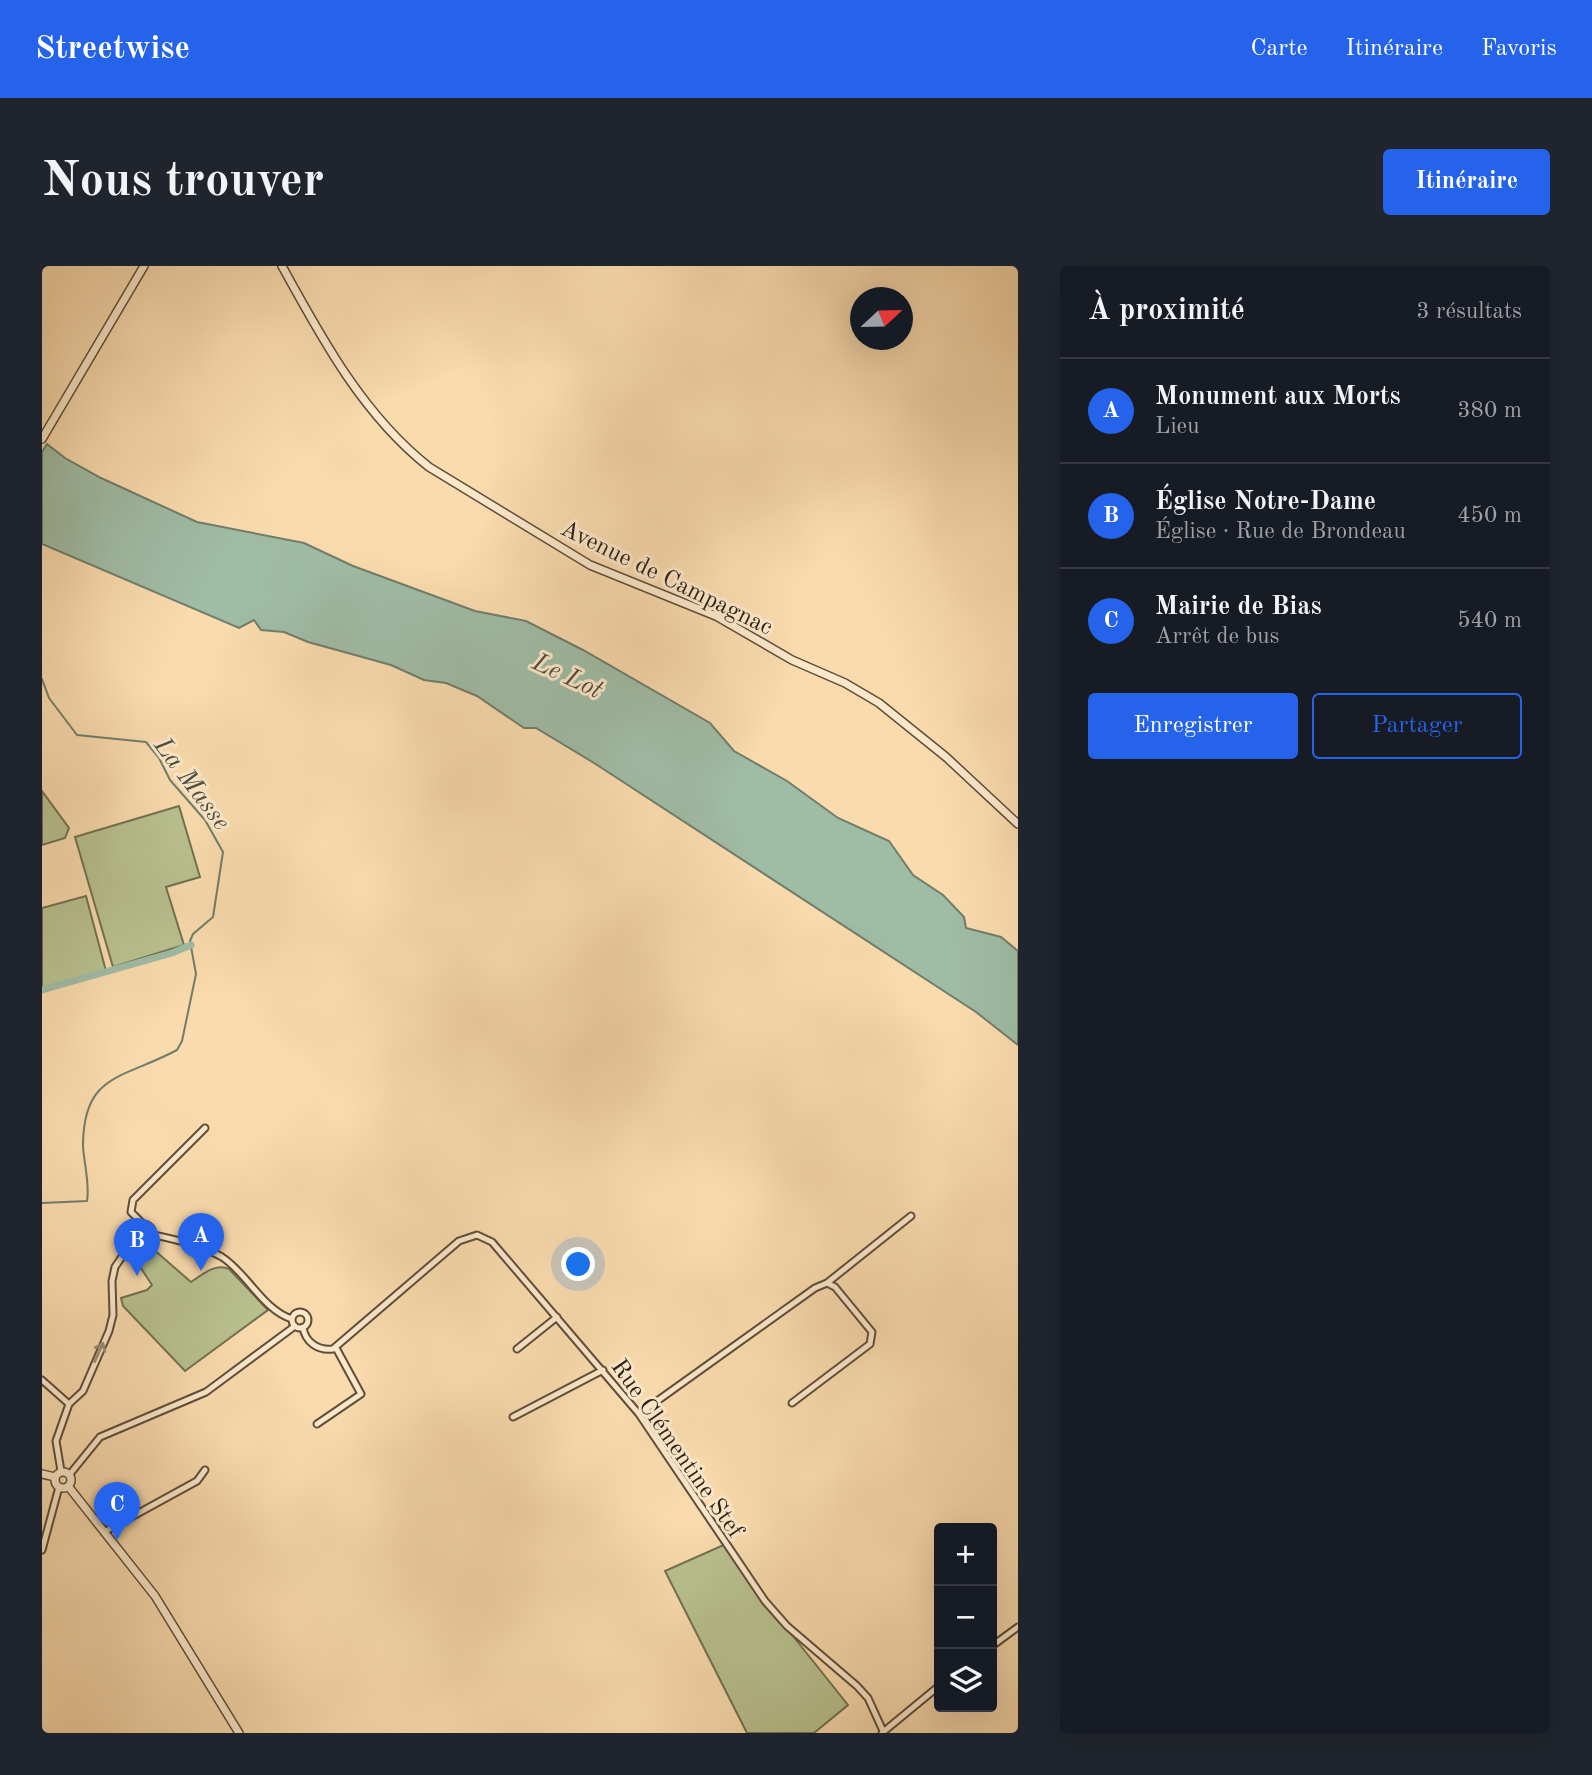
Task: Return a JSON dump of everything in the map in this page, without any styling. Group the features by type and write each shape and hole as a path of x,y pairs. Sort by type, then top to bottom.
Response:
{"street":[{"path":"42,439 144,266"},
{"name":"Avenue de Campagnac","path":"282,266 354,387 405,448 429,467 590,565 716,616 792,660 845,683 879,703 946,757 1018,824"},
{"path":"153,1235 153,1231 131,1212 133,1200 205,1128"},
{"path":"639,1414 815,1288 828,1283 911,1216"},
{"path":"42,1550 59,1487 56,1441 69,1404 83,1391 109,1331 113,1315 115,1267 134,1239 134,1230 143,1224"},
{"path":"134,1239 139,1244 147,1244 153,1235"},
{"path":"153,1235 191,1243 224,1258 258,1293 292,1319 295,1326"},
{"name":"Rue Clémentine Stef","path":"336,1348 468,1236 484,1237 492,1242 639,1414 765,1601 802,1640 868,1698 883,1732"},
{"path":"792,1403 870,1343 872,1332 835,1287 828,1283"},
{"path":"292,1319 296,1313 304,1314 307,1321 303,1327 304,1335 314,1346 327,1350 336,1348 360,1394 317,1424"},
{"path":"517,1349 557,1317"},
{"path":"239,1733 155,1597 68,1486 70,1474 100,1437 206,1392 295,1326 303,1327"},
{"path":"513,1417 603,1370"},
{"path":"42,1380 69,1404"},
{"path":"104,1532 197,1481 205,1469"},
{"path":"42,1474 70,1474"},
{"path":"59,1487 68,1486"},
{"path":"997,1642 1018,1627"},
{"path":"883,1732 934,1690"}],"shaded area":[{"path":"42,791 69,828 65,838 42,845"},
{"path":"179,806 200,877 166,887 184,945 113,967 75,837"},
{"path":"86,896 106,971 42,989 42,908"},
{"path":"144,1247 153,1249 191,1282 214,1268 229,1269 268,1310 185,1371 123,1306 121,1298 147,1290 152,1285 133,1256"},
{"path":"728,1543 769,1606 848,1705 814,1733 747,1733 665,1571"}],"water":[{"name":"Le Lot","path":"47,444 65,458 101,478 197,522 304,543 353,566 475,611 526,621 583,650 710,723 734,751 787,781 838,818 889,841 913,875 943,895 964,917 966,928 1001,937 1018,951 1018,1045 976,1012 594,763 536,728 524,728 477,696 446,683 424,680 391,665 308,642 284,632 261,630 254,620 239,628 42,544 42,452"}],"waterway":[{"name":"La Masse","path":"42,679 49,698 77,735 146,742 159,758 170,780 205,820 223,852 213,917 193,934 190,941 196,974 182,1041 177,1050 110,1082 90,1104 83,1146 87,1201 42,1203"},
{"path":"42,990 172,953 191,945"}],"place":[{"name":"Monument aux Morts","path":"201,1271"},
{"name":"Église Notre-Dame","path":"137,1276"},
{"name":"Mairie de Bias","path":"117,1540"}]}
